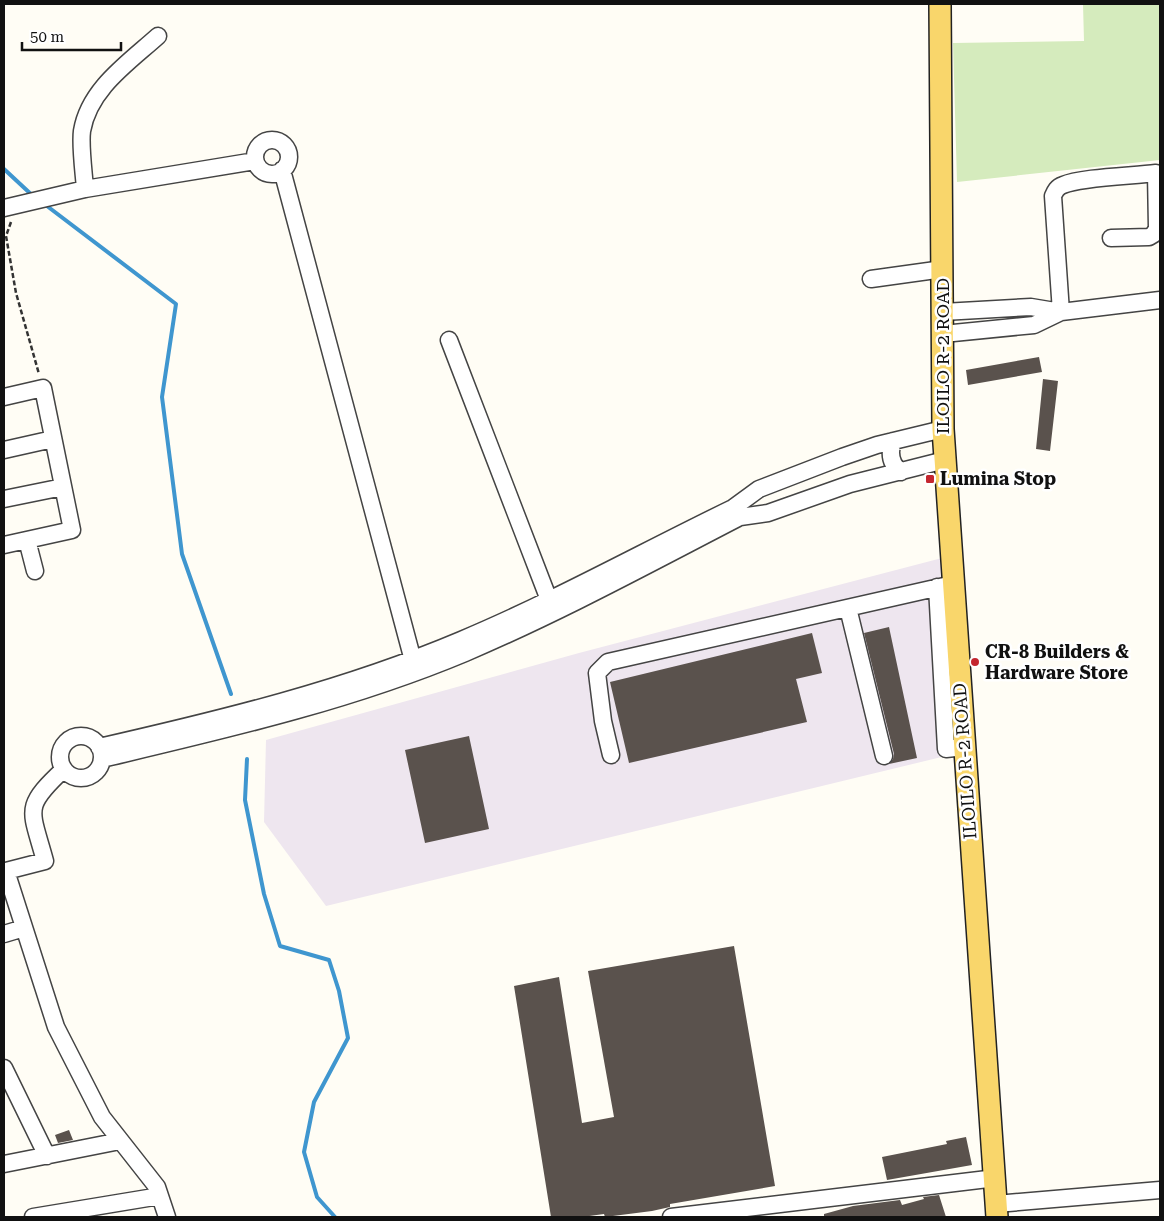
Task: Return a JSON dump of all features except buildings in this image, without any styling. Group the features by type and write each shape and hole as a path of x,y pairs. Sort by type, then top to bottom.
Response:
{"main road":[{"name":"ILOILO R-2 ROAD","path":"940,4 945,586 964,747 997,1211"}],"street":[{"path":"85,190 82,133 87,114 100,89 158,36"},
{"path":"282,170 264,172 255,161 257,147 261,143 273,140 280,142 288,154 288,161 282,170 414,665"},
{"path":"11,206 85,190 255,161"},
{"path":"1061,312 1053,196 1056,190 1062,185 1078,182 1156,173 1156,228 1154,234 1149,237 1111,238"},
{"path":"871,279 943,269"},
{"path":"942,312 1031,307 1061,312 1160,300"},
{"path":"943,334 1034,325 1061,312"},
{"path":"449,340 542,608"},
{"path":"4,397 43,388 72,530 4,546"},
{"path":"100,753 305,702 462,647 612,576 688,537 759,489 893,441 943,429"},
{"path":"4,450 53,439"},
{"path":"893,441 891,458 896,468 901,472"},
{"path":"842,458 850,484"},
{"path":"688,537 740,517 768,513 850,484 945,460"},
{"path":"4,500 63,487"},
{"path":"759,489 768,513"},
{"path":"27,540 36,571"},
{"path":"611,755 603,721 597,673 608,662 945,586"},
{"path":"848,608 884,756"},
{"path":"76,736 89,738 100,753 100,766 90,776 76,777 64,769 60,756 61,749 70,739 76,736"},
{"path":"64,769 40,792 32,810 45,861 4,869 56,1027 102,1117 157,1187 167,1217"},
{"path":"4,934 24,928"},
{"path":"4,1068 46,1156"},
{"path":"4,1164 120,1141"},
{"path":"671,1217 996,1178"},
{"path":"997,1211 1160,1190"},
{"path":"33,1217 160,1196"}],"path":[{"path":"11,206 6,236 16,292 43,388"}],"shaded area":[{"path":"942,558 954,754 326,906 264,822 266,740 579,653"}],"green space":[{"path":"1083,4 1160,4 1160,160 957,182 953,43 1084,41"}],"waterway":[{"path":"4,169 33,196"},
{"path":"43,203 176,304 162,397 182,554 231,694"},
{"path":"247,759 245,800 264,894 280,946 329,960 339,991 348,1038 314,1102 304,1152 317,1197 335,1217"}],"place":[{"name":"Lumina Stop","path":"930,479"},
{"name":"CR-8 Builders & Hardware Store","path":"975,662"}]}
